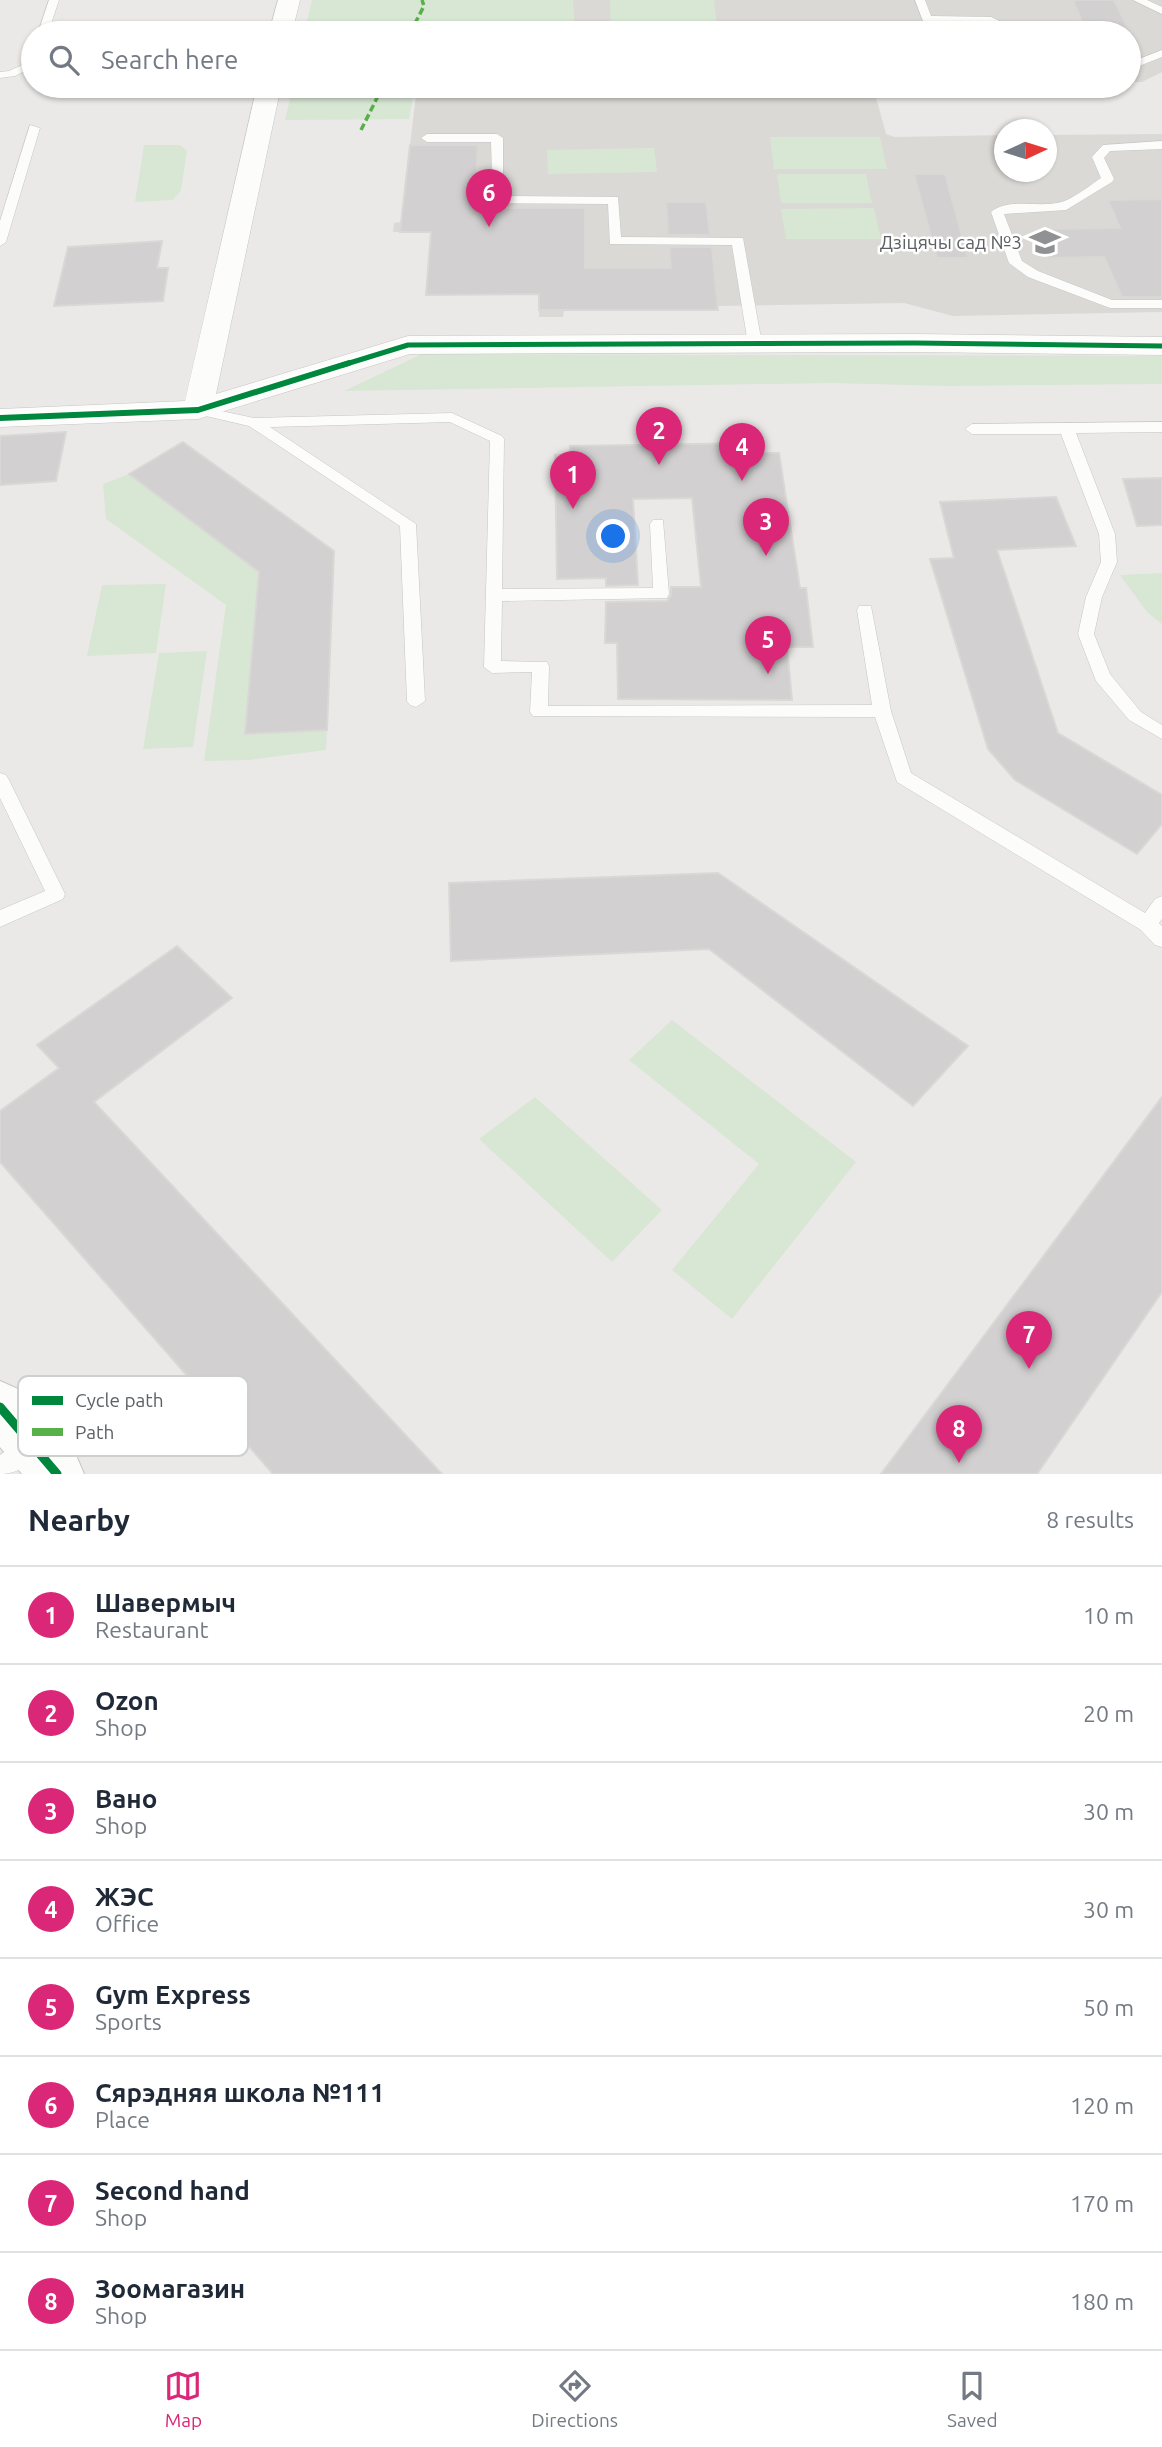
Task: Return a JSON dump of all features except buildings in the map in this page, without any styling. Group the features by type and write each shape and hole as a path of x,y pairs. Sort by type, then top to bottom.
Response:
{"street":[{"path":"284,21 289,0"},
{"path":"198,410 267,98"},
{"path":"0,418 198,410 408,345 1162,346"}],"lane":[{"path":"47,21 54,0"},
{"path":"920,0 927,19 993,21"},
{"path":"1138,0 1162,10"},
{"path":"1141,62 1162,52"},
{"path":"0,75 21,69"},
{"path":"0,242 34,128"},
{"path":"427,138 497,138 497,200 614,200 615,241 738,241 755,344"},
{"path":"1162,145 1107,148 1098,157 1108,179 1062,207 1005,209 997,212 1016,263 1033,274 1110,304 1162,304"},
{"path":"198,410 254,423 452,417 497,439 492,667 541,666 539,712 882,711"},
{"path":"254,423 408,524 416,701"},
{"path":"972,429 1162,427"},
{"path":"1067,429 1107,534 1110,562 1094,597 1086,634 1102,677 1136,716 1162,733"},
{"path":"492,595 661,594 658,524"},
{"path":"865,610 882,711 903,777 1148,924 1162,939"},
{"path":"0,780 56,894 0,919"},
{"path":"1148,924 1162,904"}],"shaded area":[{"path":"573,0 1162,0 1162,72 1141,82 1141,21 574,21"},
{"path":"416,98 876,98 886,134 895,137 994,135 994,182 1057,182 1057,135 1162,134 1162,312 953,316 904,303 718,306 717,310 564,310 563,317 539,317 539,294 426,295 431,232 393,232 394,223 401,222"}],"green space":[{"path":"312,0 573,0 574,21 307,21"},
{"path":"610,0 714,0 717,21 611,21"},
{"path":"290,98 413,98 409,119 285,120"},
{"path":"770,137 880,137 887,169 774,169"},
{"path":"144,145 180,145 187,151 181,190 173,200 135,202"},
{"path":"654,148 657,172 548,174 547,150"},
{"path":"777,174 866,174 872,203 781,203"},
{"path":"874,208 881,239 786,239 781,209"},
{"path":"422,354 1162,356 1162,384 947,386 831,383 344,391"},
{"path":"129,474 259,572 245,734 327,730 326,750 249,760 204,761 226,605 106,519 103,484"},
{"path":"1162,573 1162,624 1147,612 1120,575"},
{"path":"166,584 156,653 87,656 102,585"},
{"path":"207,651 193,747 143,749 159,653"},
{"path":"672,1020 856,1162 732,1319 672,1270 759,1164 629,1060"},
{"path":"535,1097 662,1210 612,1262 479,1139"}],"marked path":[{"path":"416,21 424,6 422,0"},
{"path":"361,130 377,98"}],"cycle path":[{"path":"0,418 198,410 408,345 915,343 1162,346"},
{"path":"0,1407 18,1428"},
{"path":"42,1456 57,1474"}],"place":[{"name":"Сярэдняя школа №111","path":"489,227"},
{"name":"Дзіцячы сад №3","path":"1045,242"},
{"name":"Ozon","path":"659,465"},
{"name":"ЖЭС","path":"742,481"},
{"name":"Шавермыч","path":"573,509"},
{"name":"Вано","path":"766,556"},
{"name":"Gym Express","path":"768,674"},
{"name":"Second hand","path":"1029,1369"},
{"name":"Зоомагазин","path":"959,1463"}]}
